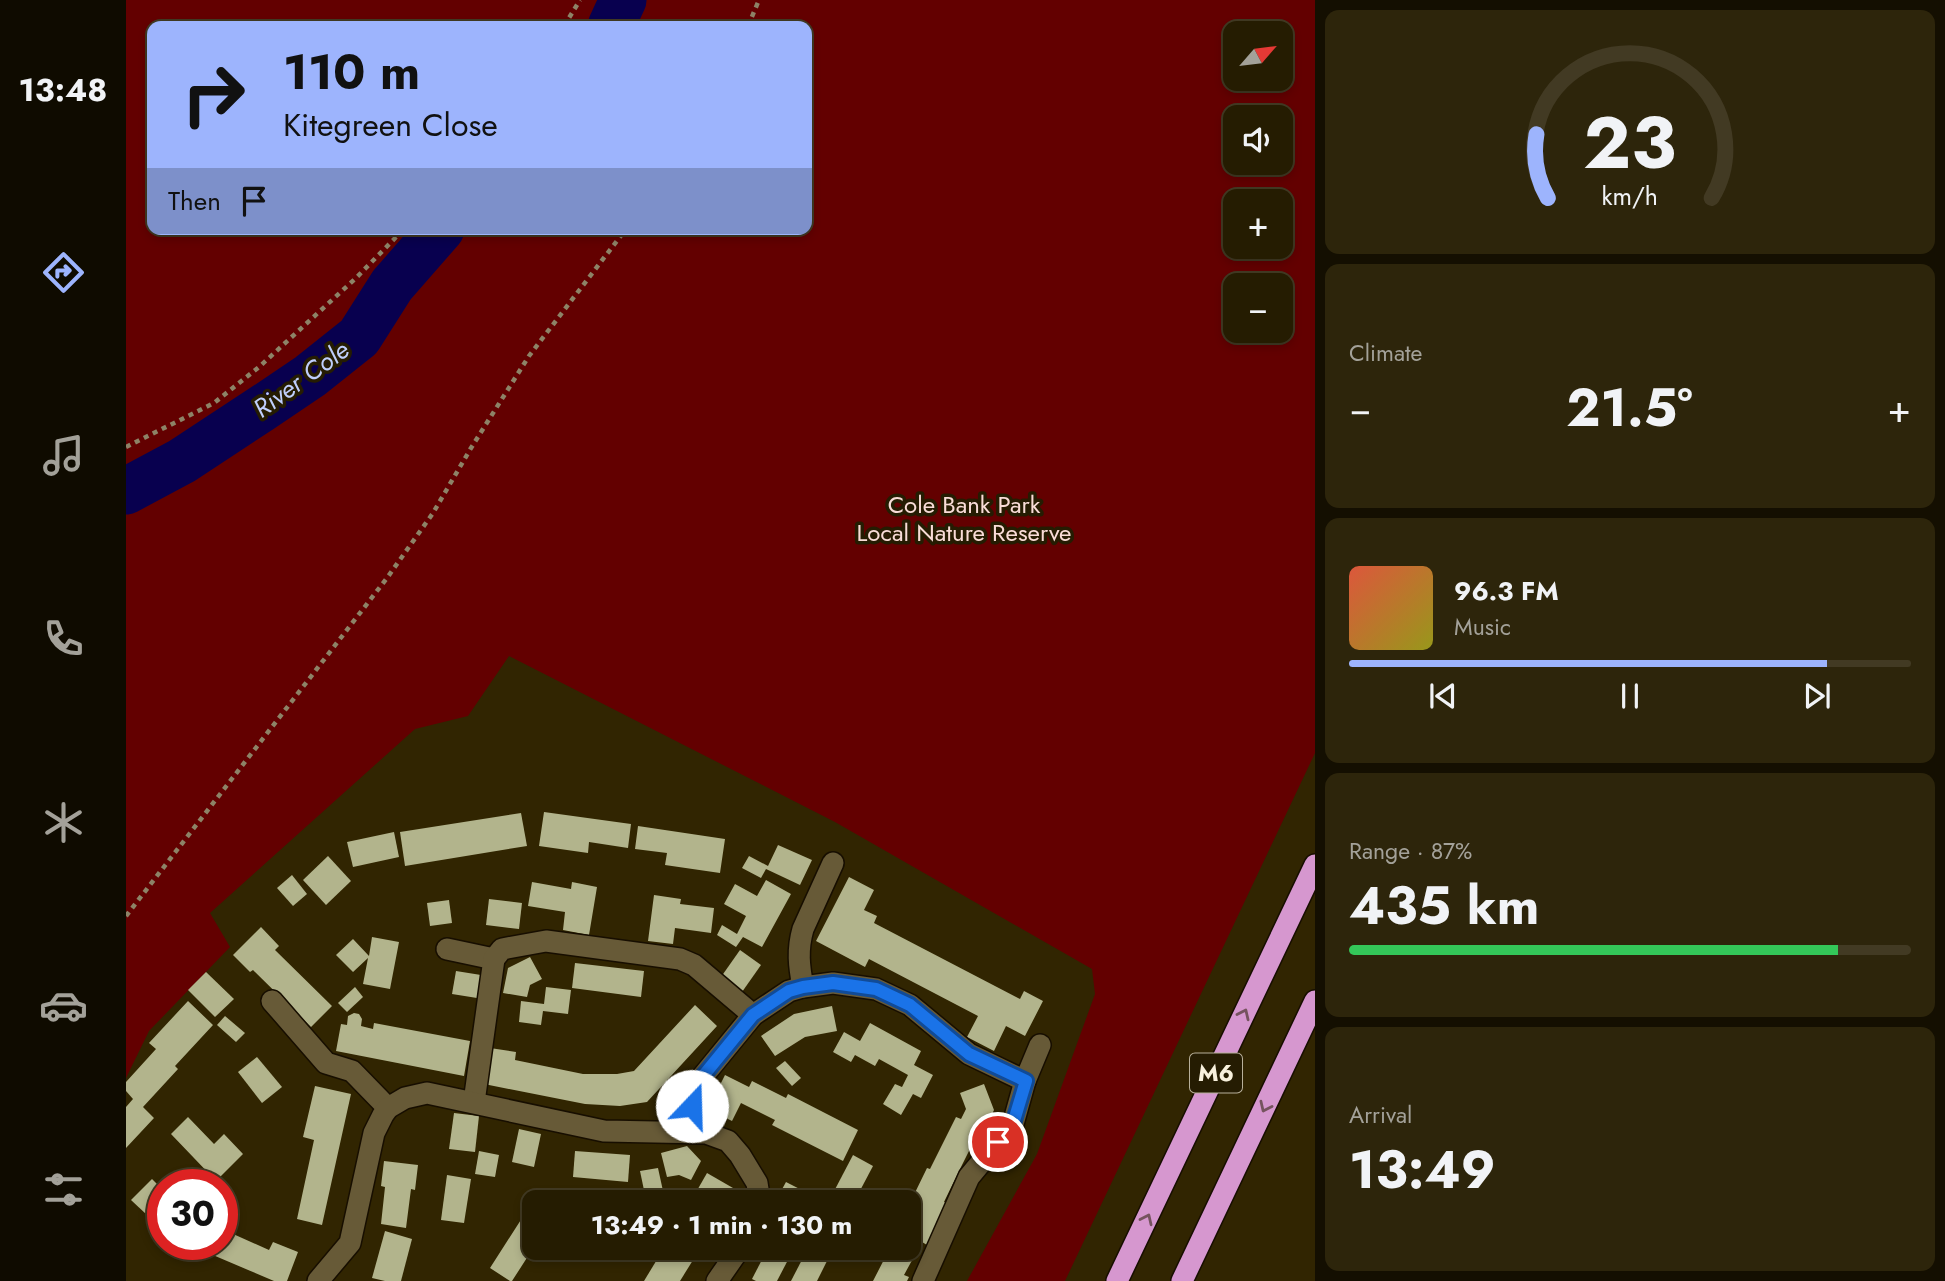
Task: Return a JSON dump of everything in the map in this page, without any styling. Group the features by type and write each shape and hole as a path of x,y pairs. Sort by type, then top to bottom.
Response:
{"highway":[{"name":"M6","path":"1117,1281 1315,865"},
{"name":"M6","path":"1182,1281 1315,1001"}],"street":[{"path":"803,987 798,963 803,929 834,863"},
{"path":"474,1102 494,959 502,949 546,941 680,959 694,965 753,1015"},
{"path":"447,949 494,959"},
{"path":"686,1131 699,1081 753,1015 789,991 803,987 833,983 876,989 910,1005 969,1054 1026,1081"},
{"path":"272,1001 326,1063 352,1071 388,1108"},
{"path":"923,1281 969,1177 1013,1124 1040,1045"},
{"path":"318,1281 350,1243 374,1133 388,1108 405,1098 427,1093 604,1131 706,1133 728,1141 751,1169 758,1190"},
{"path":"718,1281 732,1260"}],"path":[{"path":"567,21 580,0"},
{"path":"750,21 759,0"},
{"path":"126,447 214,403 259,367 356,278 398,235"},
{"path":"126,916 387,578 433,513 529,356 621,235"}],"green space":[{"name":"Cole Bank Park Local Nature Reserve","path":"126,0 1315,0 1315,753 1065,1281 967,1281 1037,1154 1095,994 1092,969 835,822 509,656 468,716 415,729 210,913 230,947 149,1031 126,1078"}],"building":[{"path":"544,812 631,824 628,848 589,842 588,853 539,846"},
{"path":"521,813 527,846 405,866 400,832"},
{"path":"638,826 725,839 720,873 665,865 667,853 635,849"},
{"path":"394,832 399,857 353,867 347,842"},
{"path":"778,845 812,860 800,885 766,869 761,878 742,868 749,856 768,866"},
{"path":"328,856 351,881 326,905 303,880"},
{"path":"292,875 307,894 293,906 277,888"},
{"path":"849,877 874,890 864,910 877,916 874,923 1020,999 1024,991 1043,1001 1025,1036 1006,1026 994,1051 967,1037 978,1016 869,959 865,967 816,941"},
{"path":"766,880 791,894 762,947 743,937 736,947 717,935 722,925 737,934 746,916 724,904 735,884 757,896"},
{"path":"532,882 571,889 572,882 597,887 589,935 563,930 565,912 528,906"},
{"path":"654,895 681,899 680,904 714,908 711,933 675,928 673,944 648,941"},
{"path":"489,899 522,903 519,929 486,925"},
{"path":"449,900 452,923 430,926 427,903"},
{"path":"261,927 279,946 275,950 332,1006 311,1027 253,970 250,972 233,955"},
{"path":"372,937 399,942 390,989 363,984 368,958 353,972 336,955 353,939 369,956"},
{"path":"740,950 761,965 742,992 721,977"},
{"path":"530,957 542,979 530,985 527,997 503,993 508,968"},
{"path":"575,963 644,971 641,997 572,988"},
{"path":"456,971 481,975 477,998 452,994"},
{"path":"206,972 234,999 215,1017 188,990"},
{"path":"355,987 363,997 347,1012 338,1003"},
{"path":"546,987 571,990 568,1014 543,1011 541,1025 519,1022 521,1001 544,1004"},
{"path":"188,1001 213,1025 175,1066 178,1069 143,1107 154,1118 126,1148 126,1107 133,1099 126,1091 126,1082 156,1049 149,1043"},
{"path":"695,1005 717,1026 647,1102 620,1106 585,1104 484,1084 490,1048 516,1052 515,1060 583,1074 634,1071"},
{"path":"832,1006 837,1031 805,1037 775,1056 761,1036 794,1014"},
{"path":"359,1014 362,1019 361,1026 373,1029 374,1023 470,1041 464,1076 336,1051 341,1024 347,1025 348,1016"},
{"path":"225,1016 245,1033 236,1042 217,1025"},
{"path":"870,1023 921,1051 914,1065 933,1075 921,1098 913,1094 901,1115 883,1104 895,1084 902,1087 908,1075 879,1059 875,1066 855,1055 851,1062 833,1052 844,1032 860,1041"},
{"path":"257,1057 282,1087 262,1103 238,1072"},
{"path":"785,1061 801,1078 792,1086 776,1068"},
{"path":"725,1075 749,1087 752,1081 786,1098 788,1094 858,1130 843,1161 772,1125 775,1120 741,1103 732,1121 708,1109"},
{"path":"984,1084 994,1110 974,1152 970,1149 959,1171 944,1202 948,1203 927,1245 921,1244 921,1190 916,1190 956,1117 961,1119 966,1109 960,1093"},
{"path":"315,1086 351,1094 322,1225 297,1219 314,1140 303,1137"},
{"path":"454,1113 479,1116 475,1152 449,1149"},
{"path":"188,1117 214,1144 224,1134 243,1154 228,1169 205,1169 171,1134"},
{"path":"519,1129 541,1134 534,1167 512,1162"},
{"path":"687,1146 701,1161 691,1180 679,1175 667,1177 661,1153"},
{"path":"479,1151 499,1155 495,1177 475,1174"},
{"path":"575,1151 630,1155 628,1182 573,1177"},
{"path":"853,1155 873,1166 860,1190 835,1190"},
{"path":"384,1161 418,1165 415,1190 411,1189 406,1228 381,1224 385,1187 381,1186"},
{"path":"658,1168 663,1190 644,1190 640,1171"},
{"path":"707,1173 733,1188 732,1190 697,1190"},
{"path":"447,1175 471,1179 464,1223 441,1220"},
{"path":"786,1182 802,1190 782,1190"},
{"path":"147,1184 147,1215 131,1200"},
{"path":"522,1218 522,1260 526,1260 512,1281 490,1268"},
{"path":"385,1231 412,1239 401,1281 372,1278"},
{"path":"238,1236 269,1250 273,1242 298,1252 287,1281 274,1281 225,1260 238,1260"},
{"path":"657,1260 693,1260 680,1281 644,1281"},
{"path":"762,1260 788,1260 777,1281 752,1279"},
{"path":"802,1260 827,1261 817,1281 791,1281"},
{"path":"884,1260 912,1260 904,1275 909,1277 907,1281 873,1281"}],"waterway":[{"name":"River Cole","path":"613,21 623,0"},
{"name":"River Cole","path":"126,491 182,461 261,409 310,376 359,337 392,285 436,235"}],"route":[{"path":"692,1106 699,1081 753,1015 789,991 833,983 876,989 910,1005 969,1054 1026,1081 1013,1124 998,1142"}]}
